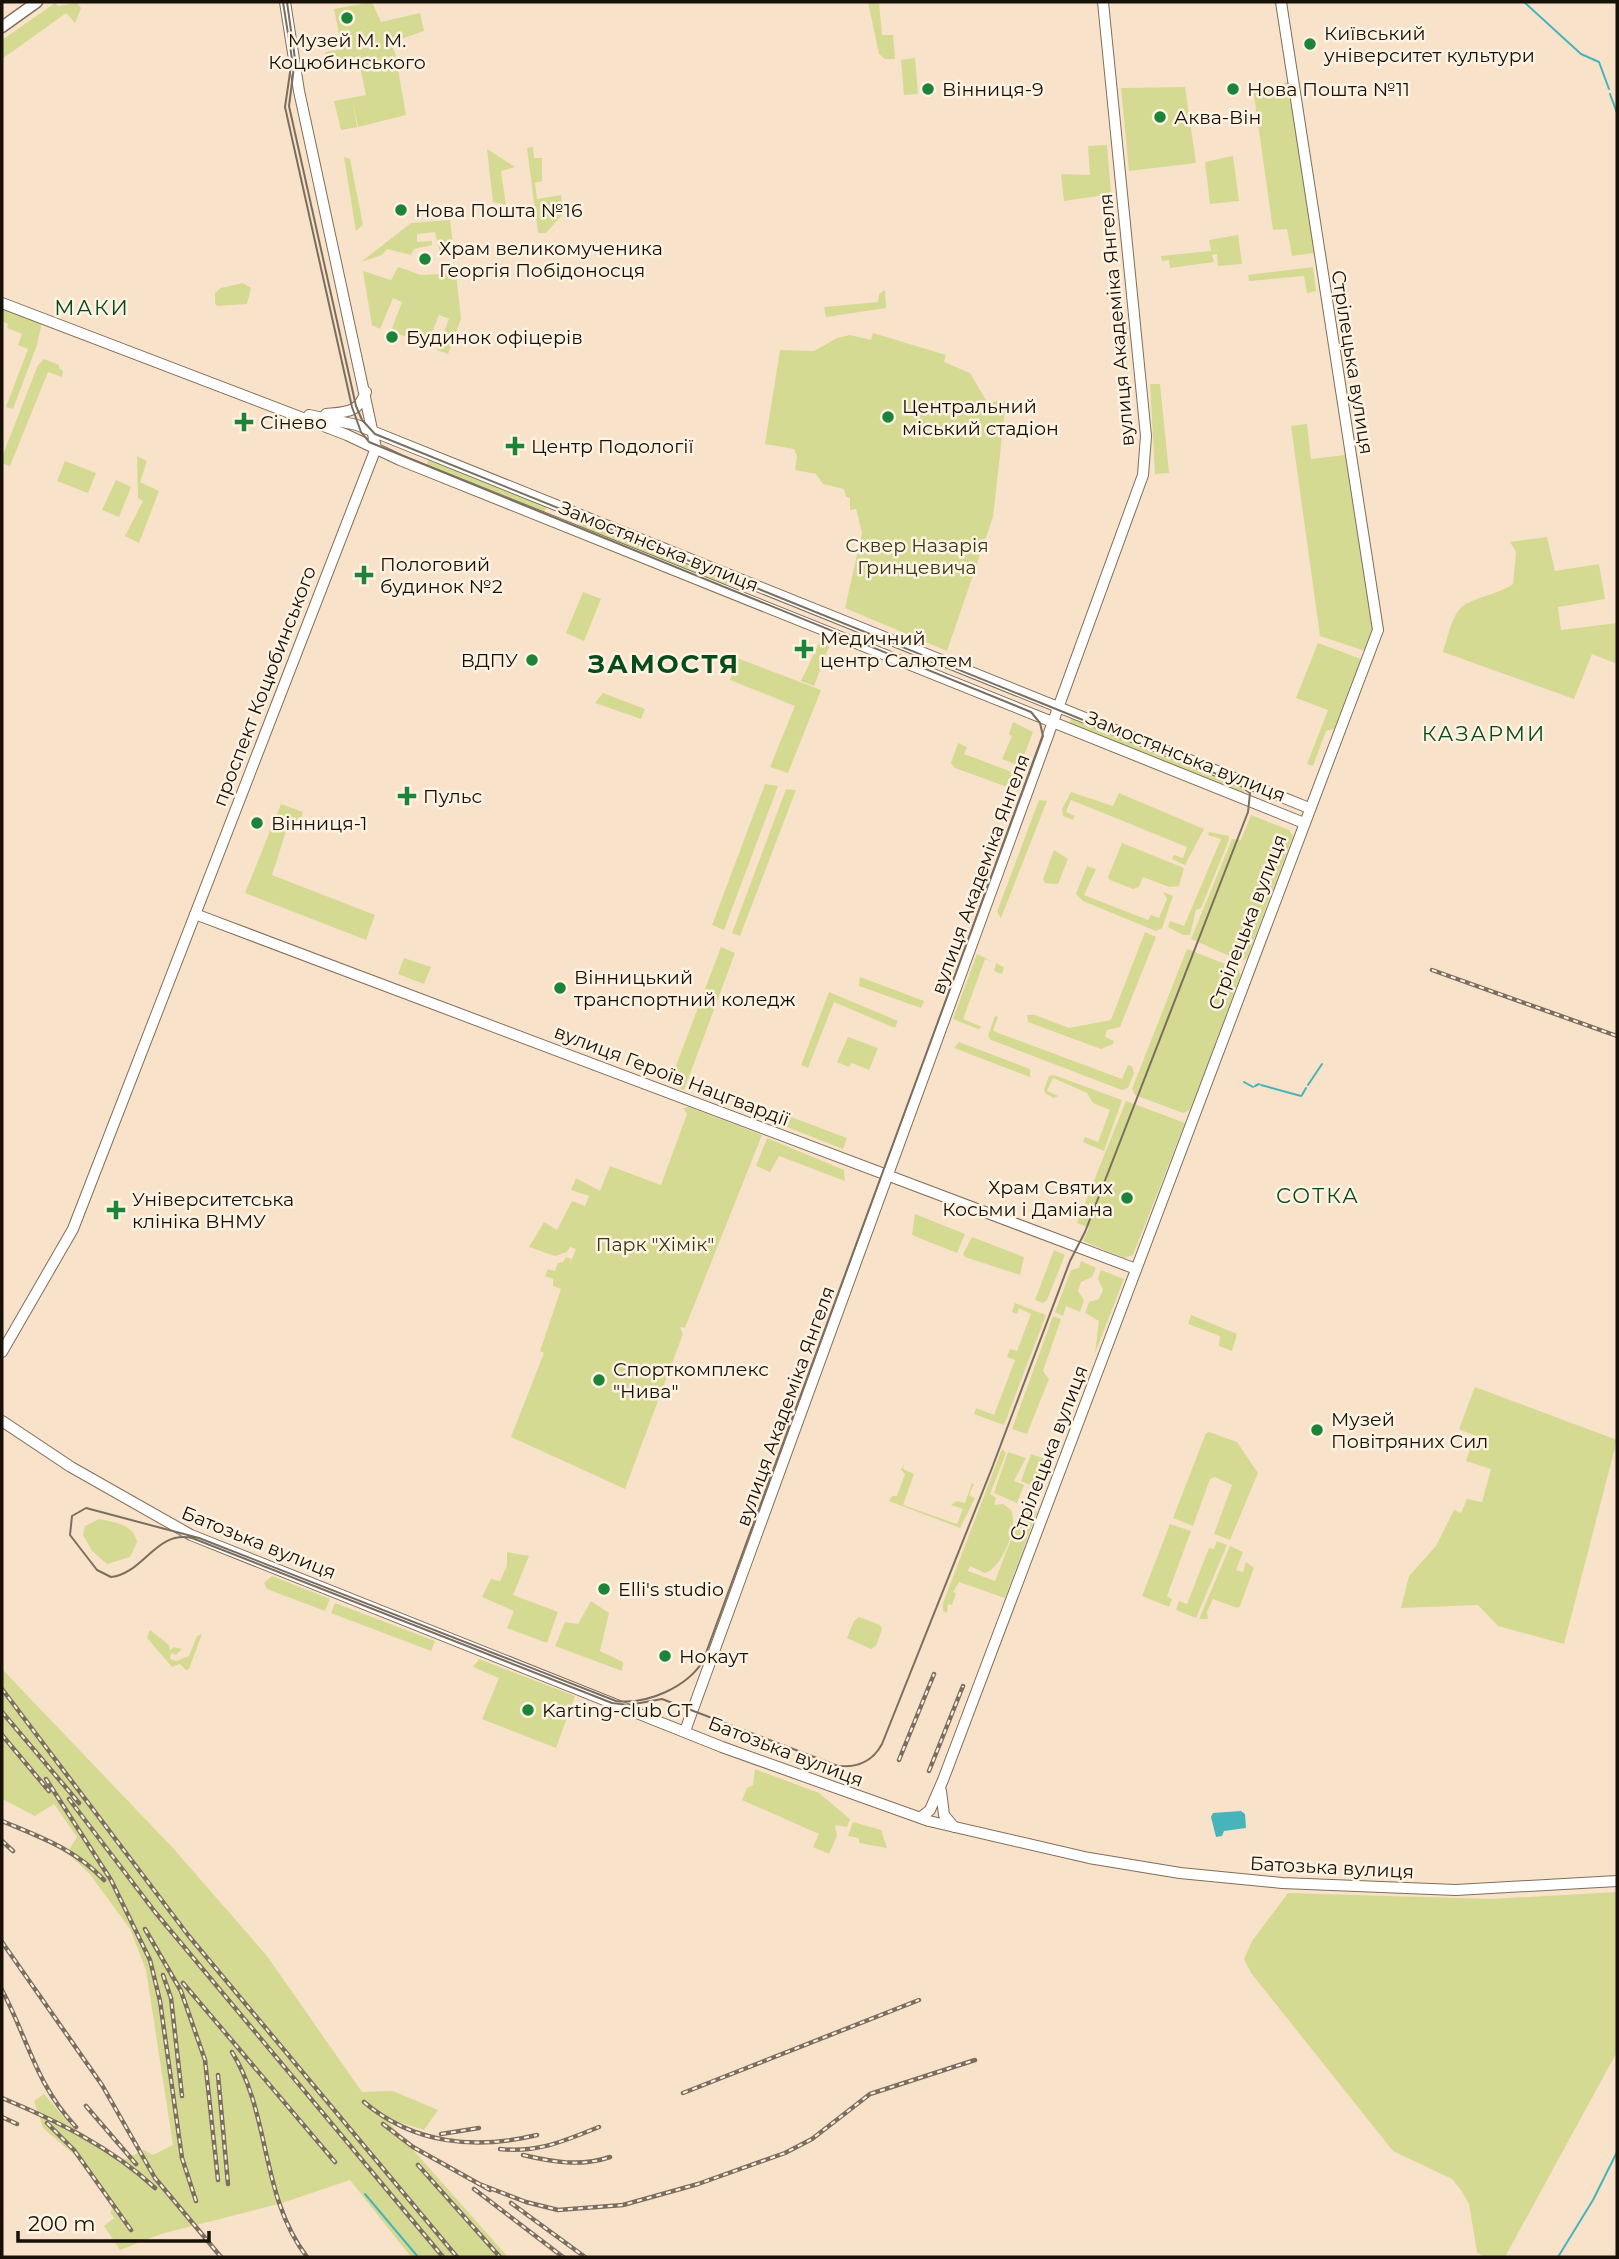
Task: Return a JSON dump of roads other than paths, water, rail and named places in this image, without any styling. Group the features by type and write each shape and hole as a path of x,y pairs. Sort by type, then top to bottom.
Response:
{"main road":[{"path":"2,27 37,2"},
{"name":"проспект Коцюбинського","path":"2,1352 73,1229 368,466 377,450 299,91 285,2"},
{"name":"вулиця Академіка Янгеля","path":"685,1731 1057,707 1138,494 1146,451 1103,2"},
{"name":"Стрілецька вулиця","path":"920,1818 930,1810 943,1780 1378,630 1281,2"},
{"name":"Замостянська вулиця","path":"2,303 352,437 400,460 1304,823"},
{"path":"294,415 353,411 367,396 383,431 406,445"},
{"name":"Замостянська вулиця","path":"309,415 349,422 375,432 1309,808"},
{"path":"352,437 367,440 375,432"},
{"path":"352,437 365,452 368,466 400,460"},
{"path":"377,450 392,441 406,445"},
{"name":"вулиця Героїв Нацгвардії","path":"195,914 1136,1269"},
{"name":"Батозька вулиця","path":"2,1421 80,1472 191,1535 768,1764 920,1818 1089,1858 1180,1873 1282,1883 1456,1890 1617,1881"},
{"path":"943,1780 941,1807 954,1827"}],"water":[{"path":"1241,1811 1245,1814 1246,1828 1224,1831 1222,1836 1216,1837 1211,1817 1213,1813"}],"waterway":[{"path":"1524,2 1581,54 1599,62 1609,89"},
{"path":"1610,94 1617,113"},
{"path":"1308,1085 1322,1064"},
{"path":"1244,1082 1253,1087"},
{"path":"1255,1086 1259,1084"},
{"path":"1261,1085 1301,1096"},
{"path":"1302,1095 1306,1088"},
{"path":"1558,2257 1593,2200 1617,2152"},
{"path":"365,2194 418,2257"}],"tram line":[{"path":"283,2 292,59 285,107 352,407 361,432 369,442 1031,712 1040,723 1043,736 703,1661 687,1679 653,1697 616,1701 199,1538 86,1508 72,1516 70,1535 97,1570 111,1577 132,1569 169,1540 179,1537 192,1538 612,1703 629,1705 662,1699 838,1766 852,1766 869,1759 882,1744 1248,812 1250,793 1234,781 375,434 362,420 356,406 289,106 295,59 287,2"}],"railway":[{"path":"1432,970 1617,1036"},
{"path":"899,1760 934,1674"},
{"path":"929,1771 963,1686"},
{"path":"2,1689 188,1935 457,2257"},
{"path":"2,1712 79,1803"},
{"path":"2,1735 49,1791"},
{"path":"46,1779 111,1880 150,1960 160,2001 182,2158 196,2201"},
{"path":"69,1799 155,1912 443,2257"},
{"path":"2,1821 69,1852 104,1880"},
{"path":"2,1841 13,1851"},
{"path":"145,1929 181,1991 205,2060 218,2180"},
{"path":"2,1942 102,2085 155,2178 221,2257"},
{"path":"163,1975 171,1998 182,2096"},
{"path":"183,1983 335,2162"},
{"path":"2,1990 51,2095 76,2127"},
{"path":"683,2093 919,2000"},
{"path":"232,2052 254,2102 281,2208 307,2257"},
{"path":"482,2185 526,2202 558,2210 623,2205 698,2184 785,2153 812,2139 870,2094 975,2060"},
{"path":"218,2075 228,2184"},
{"path":"2,2098 83,2136 120,2160 155,2188"},
{"path":"364,2102 403,2127 446,2140 491,2142 537,2135"},
{"path":"86,2106 136,2164"},
{"path":"2,2117 17,2124"},
{"path":"47,2123 74,2150 131,2230"},
{"path":"383,2124 413,2147 490,2190"},
{"path":"500,2149 539,2147 599,2127"},
{"path":"441,2134 479,2128"},
{"path":"523,2155 566,2162 588,2162 610,2157"},
{"path":"418,2165 500,2257"},
{"path":"474,2189 563,2257"},
{"path":"511,2203 585,2257"}],"place":[{"name":"Музей М. М. Коцюбинського","path":"347,18"},
{"name":"Київський університет культури","path":"1310,44"},
{"name":"Вінниця-9","path":"928,89"},
{"name":"Нова Пошта №11","path":"1233,89"},
{"name":"Аква-Він","path":"1160,117"},
{"name":"Нова Пошта №16","path":"401,210"},
{"name":"Храм великомученика Георгія Побідоносця","path":"425,259"},
{"name":"Будинок офіцерів","path":"392,337"},
{"name":"Центральний міський стадіон","path":"888,417"},
{"name":"Сінево","path":"244,422"},
{"name":"Центр Подології","path":"515,446"},
{"name":"Пологовий будинок №2","path":"364,575"},
{"name":"Медичний центр Салютем","path":"804,649"},
{"name":"ВДПУ","path":"532,660"},
{"name":"Пульс","path":"407,796"},
{"name":"Вінниця-1","path":"257,823"},
{"name":"Вінницький транспортний коледж","path":"560,988"},
{"name":"Храм Святих Косьми і Даміана","path":"1127,1198"},
{"name":"Університетська клініка ВНМУ","path":"116,1210"},
{"name":"Спорткомплекс \"Нива\"","path":"599,1380"},
{"name":"Музей Повітряних Сил","path":"1317,1430"},
{"name":"Elli's studio","path":"604,1589"},
{"name":"Нокаут","path":"665,1656"},
{"name":"Karting-club GT","path":"528,1710"}],"district":[{"name":"МАКИ","path":"92,308"},
{"name":"ЗАМОСТЯ","path":"664,664"},
{"name":"КАЗАРМИ","path":"1484,734"},
{"name":"СОТКА","path":"1318,1196"}],"park label":[{"name":"Сквер Назарія Гринцевича","path":"917,556"},
{"name":"Парк \"Хімік\"","path":"655,1244"}]}
